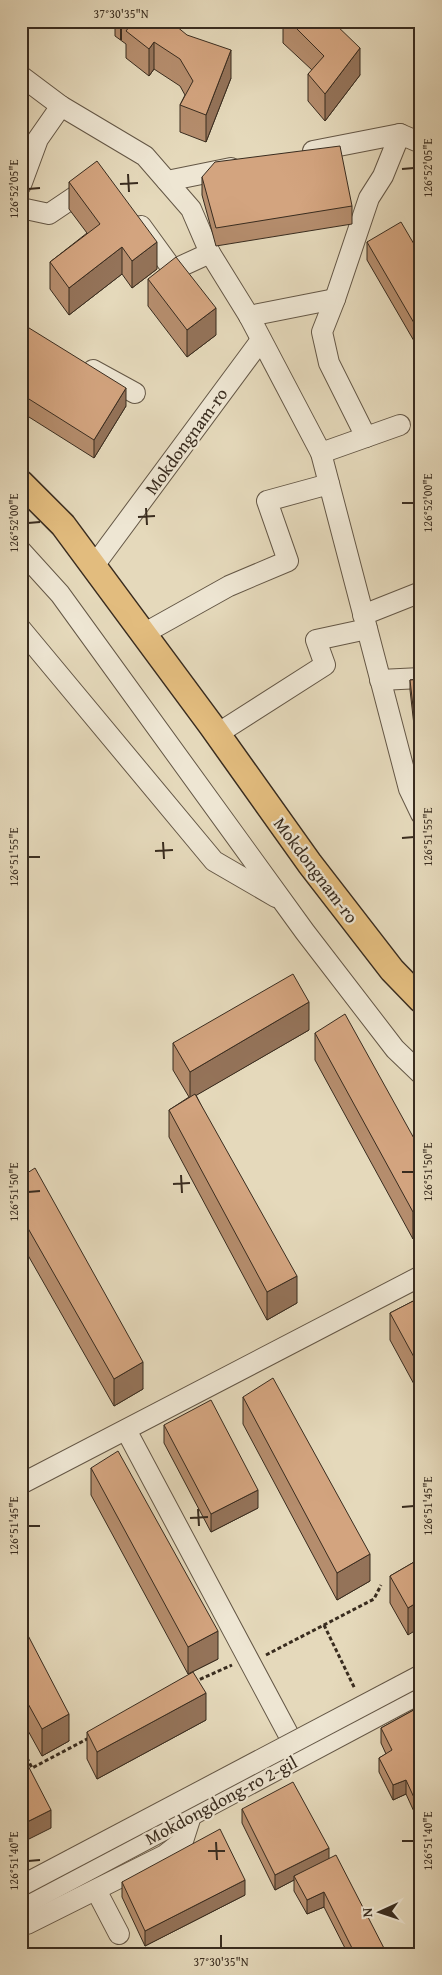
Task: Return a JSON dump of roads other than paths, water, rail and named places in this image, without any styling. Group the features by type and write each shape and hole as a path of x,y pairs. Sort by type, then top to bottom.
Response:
{"main road":[{"name":"Mokdongnam-ro","path":"21,483 63,525 310,864 392,970 421,1000"}],"street":[{"path":"21,76 62,106 145,156 191,209 210,252 249,316 321,453 409,789 421,814"},
{"path":"21,185 38,139 62,106"},
{"path":"366,437 330,363 322,332 335,300 369,198 384,176 400,134"},
{"path":"293,156 400,134 421,143"},
{"path":"167,181 254,163"},
{"path":"21,208 49,214 105,177 111,184"},
{"path":"128,208 174,270 210,252"},
{"path":"249,316 335,300"},
{"name":"Mokdongnam-ro","path":"93,567 260,340"},
{"path":"74,359 136,393"},
{"path":"321,453 400,425"},
{"path":"143,634 229,586 288,561 267,501 329,484"},
{"path":"21,551 60,594 282,900 395,1049 421,1074"},
{"path":"217,734 325,664 316,640 365,622 421,592"},
{"path":"21,629 214,861 282,900"},
{"path":"380,680 421,678"},
{"path":"21,1484 421,1276"},
{"path":"126,1430 293,1743"},
{"path":"21,1886 421,1675"},
{"name":"Mokdongdong-ro 2-gil","path":"21,1906 421,1693"},
{"path":"21,1925 27,1924 165,1855 183,1841 191,1816"},
{"path":"96,1890 119,1934"}]}
